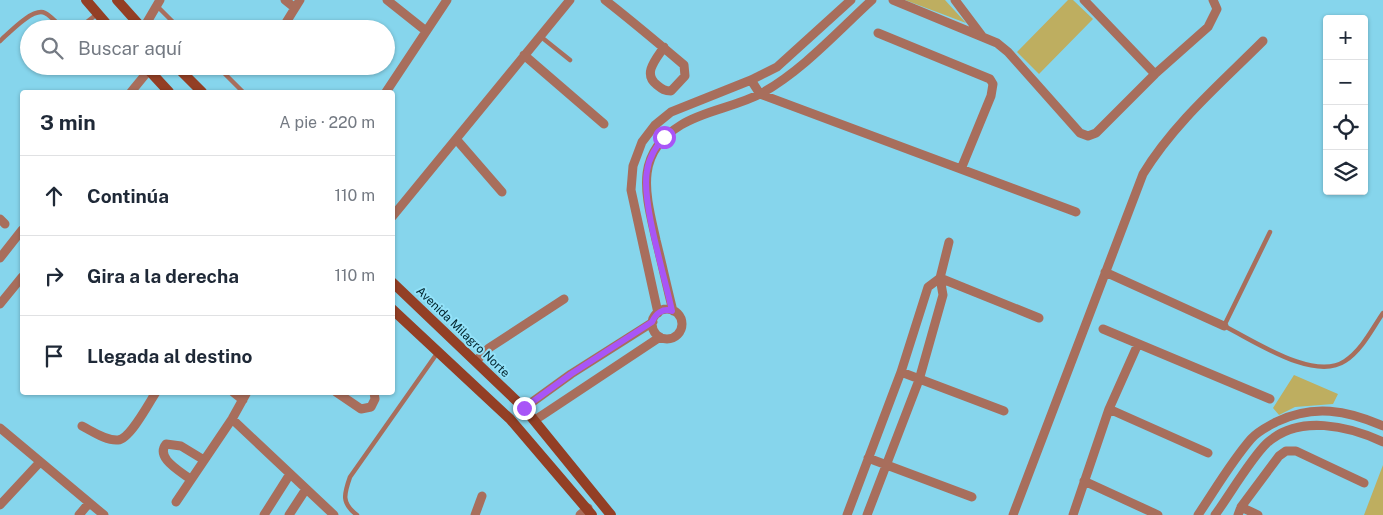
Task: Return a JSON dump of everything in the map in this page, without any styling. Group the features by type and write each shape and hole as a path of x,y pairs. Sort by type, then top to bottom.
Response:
{"main road":[{"path":"86,0 104,20"},
{"path":"117,0 135,20"},
{"path":"153,75 167,90"},
{"path":"185,75 200,90"},
{"name":"Avenida Milagro Norte","path":"395,285 524,408 611,515"},
{"path":"395,312 510,418 587,513"}],"street":[{"path":"285,0 298,4 288,20"},
{"path":"387,0 426,32"},
{"path":"387,90 447,0"},
{"path":"395,213 570,0"},
{"path":"605,0 664,47 686,68 683,80 671,91 664,90 651,81 650,76 653,64 664,47"},
{"path":"658,313 631,190 632,166 642,142 655,125 671,112 752,80 777,67 851,0"},
{"path":"672,311 645,191 647,170 654,150 664,137 682,124 760,94 784,80 872,0"},
{"path":"893,0 983,36 1008,52 1080,133 1088,136 1096,133 1155,74 1208,27 1217,9 1213,0"},
{"path":"955,0 983,36"},
{"path":"1084,0 1155,74"},
{"path":"148,20 158,3"},
{"path":"878,33 986,75 993,84 991,96 961,169"},
{"path":"1013,515 1143,174 1158,148 1191,112 1263,41"},
{"path":"524,55 604,124"},
{"path":"132,90 142,75"},
{"path":"752,80 760,94 1076,212"},
{"path":"456,139 502,192"},
{"path":"0,258 19,242"},
{"path":"867,515 919,380 943,294 940,278 949,242"},
{"path":"1105,272 1224,326"},
{"path":"940,278 1039,318"},
{"path":"847,515 901,372 928,287 940,278"},
{"path":"0,304 20,279"},
{"path":"476,361 489,348 564,299"},
{"path":"524,408 571,374 652,322 658,313 664,310 672,311 682,320 680,332 671,338 660,337 535,420"},
{"path":"652,322 653,328 660,337"},
{"path":"1103,329 1270,399"},
{"path":"1073,515 1109,409 1138,344"},
{"path":"901,372 1004,411"},
{"path":"82,426 109,439 119,440 128,435 154,395"},
{"path":"341,395 362,409 371,407 375,399 374,395"},
{"path":"176,502 232,419 245,396"},
{"path":"1109,409 1208,453"},
{"path":"1198,515 1251,438 1264,428 1299,412 1327,411 1363,417 1383,426"},
{"path":"1360,431 1363,417"},
{"path":"232,419 334,515"},
{"path":"1215,515 1266,444 1273,438 1304,427 1327,426 1360,431 1383,442"},
{"path":"0,428 104,515"},
{"path":"190,479 169,463 163,454 166,444 181,446 204,460"},
{"path":"1258,515 1240,511 1279,456 1286,451 1296,452 1364,483"},
{"path":"868,458 972,497"},
{"path":"0,506 40,462"},
{"path":"264,515 290,474"},
{"path":"1084,480 1158,515"},
{"path":"289,515 306,489"},
{"path":"475,515 482,496"},
{"path":"79,515 89,503"}],"lane":[{"path":"158,3 172,20"},
{"path":"25,20 32,14 40,12 46,13 53,20"},
{"path":"90,20 98,14"},
{"path":"0,41 20,24"},
{"path":"540,36 570,60"},
{"path":"226,75 241,90"},
{"path":"1270,232 1224,326 1301,364 1332,366 1344,362 1359,348 1383,313"},
{"path":"357,515 348,508 344,494 350,477 439,351"}],"shaded area":[{"path":"905,0 945,0 966,23"},
{"path":"1068,0 1073,0 1093,19 1039,74 1017,52"},
{"path":"1294,375 1338,394 1333,404 1295,407 1279,415 1273,408"},
{"path":"1383,465 1383,515 1364,515"}],"route":[{"path":"524,408 571,374 652,322 658,313 664,310 672,311 645,191 647,170 654,150 664,137"}]}
